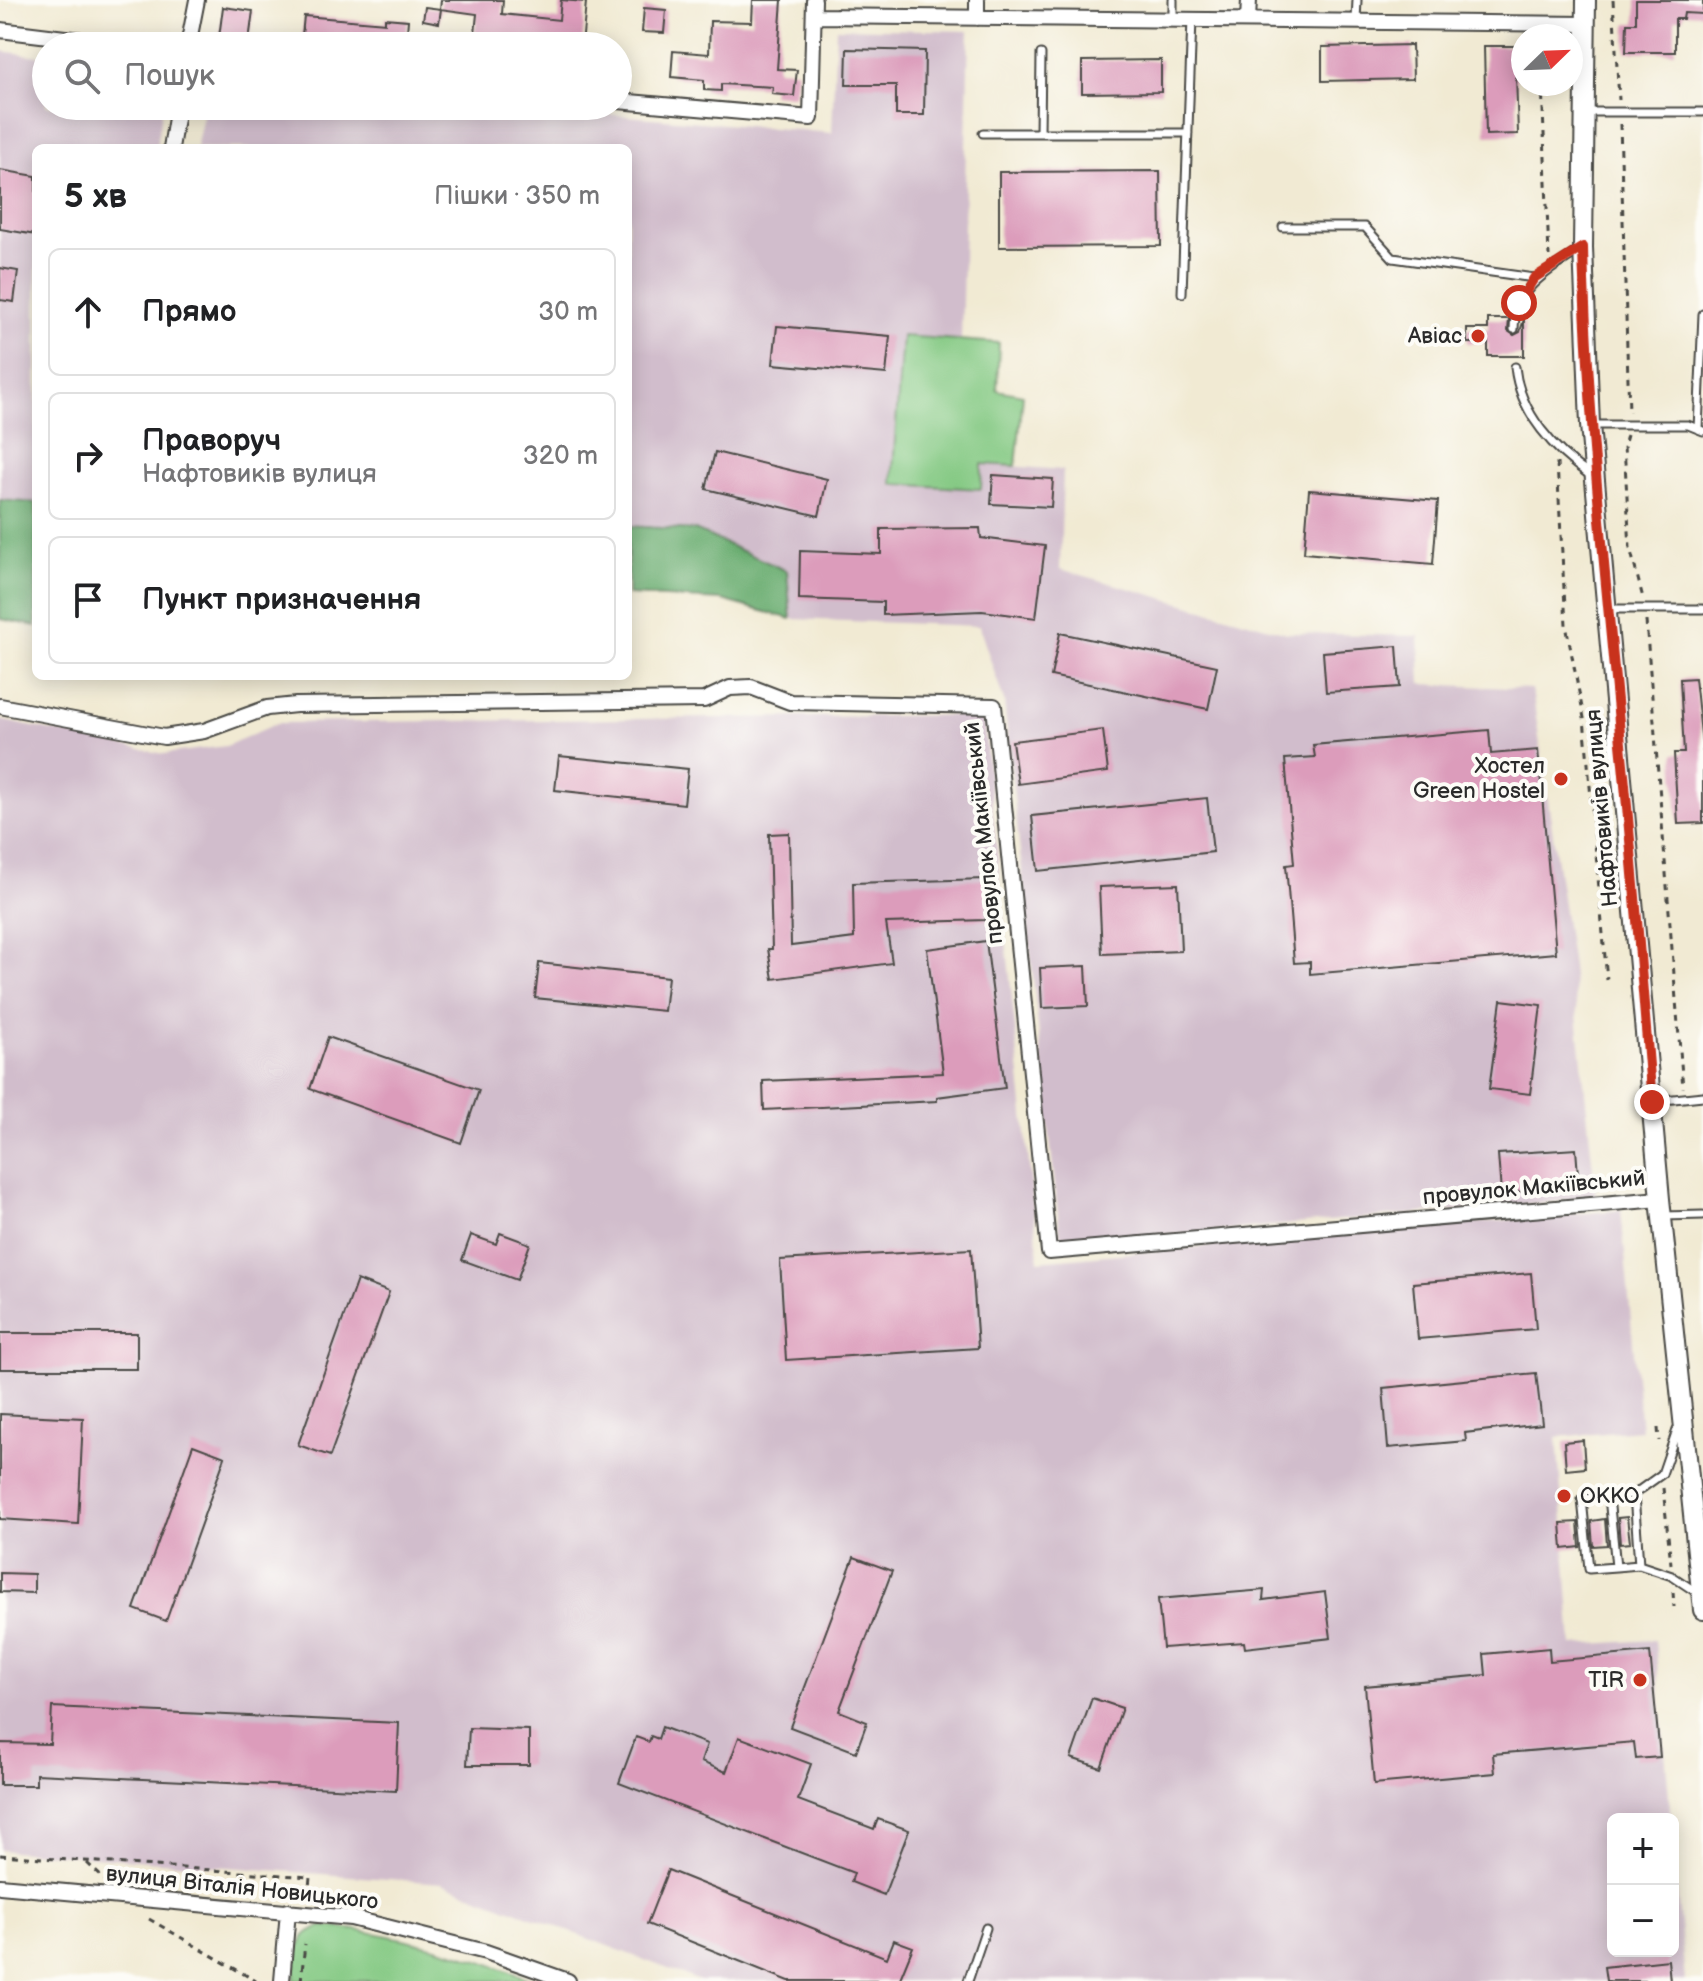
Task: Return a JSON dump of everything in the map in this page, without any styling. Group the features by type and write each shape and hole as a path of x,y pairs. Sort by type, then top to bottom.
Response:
{"street":[{"path":"191,32 197,0"},
{"path":"632,102 811,118 814,0"},
{"path":"977,0 977,18"},
{"path":"1248,20 1249,0"},
{"name":"Нафтовиків вулиця","path":"1586,0 1583,247 1590,425 1661,1208 1702,1603"},
{"path":"814,16 1586,24"},
{"path":"0,30 32,34"},
{"path":"172,144 176,120"},
{"name":"провулок Макіївський","path":"0,706 164,737 204,731 267,708 296,705 704,700 730,688 751,687 790,702 994,706 1049,1252 1661,1208"},
{"name":"вулиця Віталія Новицького","path":"0,1886 288,1911 403,1928 568,1981"},
{"path":"282,1981 288,1911"}],"lane":[{"path":"1173,0 1173,19"},
{"path":"1356,21 1357,0"},
{"path":"1182,293 1192,19"},
{"path":"1040,133 1041,54"},
{"path":"1585,112 1703,112"},
{"path":"983,133 1188,133"},
{"path":"1283,227 1365,227 1393,258 1534,278"},
{"path":"1514,329 1519,303 1534,278 1583,247"},
{"path":"1590,425 1688,425 1700,430 1703,314"},
{"path":"1515,367 1526,405 1556,451 1594,479"},
{"path":"1607,609 1703,609"},
{"path":"1652,1102 1703,1096"},
{"path":"1661,1208 1703,1215"},
{"path":"1682,1405 1673,1451 1662,1474 1634,1494 1582,1499 1587,1555 1589,1569 1639,1565 1672,1576 1702,1603"},
{"path":"1634,1494 1639,1565"},
{"path":"1609,1497 1616,1567"},
{"path":"968,1981 986,1928"}],"path":[{"path":"1613,0 1619,96"},
{"path":"1543,96 1550,270"},
{"path":"1556,451 1566,625 1584,718 1607,980"},
{"path":"1658,1428 1660,1444"},
{"path":"1662,1474 1674,1607"},
{"path":"0,1855 310,1877 308,1903"},
{"path":"149,1919 256,1981"},
{"path":"301,1981 305,1944"}],"shaded area":[{"path":"836,28 969,31 961,341 902,336 981,488 982,464 1063,470 1060,569 1287,633 1419,636 1421,684 1532,689 1572,967 1596,1198 1061,1244 1004,701 979,626 792,619 786,571 695,530 632,526 632,144 197,144 202,120 632,120 632,116 832,133"},
{"path":"0,51 32,55 32,120 161,120 157,144 32,144 32,503 0,500"},
{"path":"983,715 1039,1261 1621,1210 1641,1430 1557,1437 1572,1645 1655,1640 1670,1813 1607,1813 1607,1957 1679,1957 1679,1912 1685,1981 700,1981 442,1883 0,1850 0,720 164,754 226,746 278,723"}],"green space":[{"path":"902,336 999,343 997,390 1023,395 1016,466 982,464 981,489 892,484"},
{"path":"0,500 32,503 32,625 0,619"},
{"path":"632,526 695,530 787,571 791,619 722,600 632,595"},
{"path":"326,1926 431,1946 533,1981 294,1981 297,1953 303,1938 316,1928"}],"building":[{"path":"441,0 503,0 502,14 559,20 561,0 586,2 583,32 475,32 477,14 440,9"},
{"path":"753,0 782,0 777,69 797,70 794,96 772,94 773,87 721,84 721,91 704,90 704,80 671,77 673,51 709,54 710,21 752,22"},
{"path":"1636,0 1703,0 1703,14 1684,13 1683,19 1675,19 1675,52 1626,52 1627,23 1636,23"},
{"path":"223,7 253,11 250,32 220,32"},
{"path":"425,7 441,9 439,23 423,20"},
{"path":"644,8 666,10 664,33 642,32"},
{"path":"304,16 385,23 385,18 408,20 407,32 302,32"},
{"path":"1412,45 1413,79 1322,81 1322,47"},
{"path":"1484,46 1511,46 1511,96 1517,96 1518,134 1486,135"},
{"path":"847,49 925,51 924,115 896,115 896,85 846,85"},
{"path":"1161,60 1161,92 1082,93 1082,61"},
{"path":"0,170 32,175 32,234 0,229"},
{"path":"1160,171 1161,246 999,247 999,172"},
{"path":"0,268 18,271 14,302 0,300"},
{"path":"1488,319 1509,319 1508,331 1514,335 1520,332 1524,319 1524,356 1488,356 1488,343 1467,343 1467,329 1488,329"},
{"path":"777,326 890,336 886,374 773,364"},
{"path":"715,452 827,479 819,516 706,489"},
{"path":"993,475 1053,479 1051,507 991,504"},
{"path":"1309,490 1438,501 1433,564 1304,553"},
{"path":"980,528 981,538 1045,546 1036,618 982,611 883,615 883,602 799,599 800,551 881,554 881,529"},
{"path":"1060,633 1217,666 1208,709 1051,676"},
{"path":"1397,646 1400,687 1326,692 1323,652"},
{"path":"1695,678 1703,753 1703,823 1678,824 1674,753 1684,753 1680,679"},
{"path":"1103,730 1108,772 1018,784 1012,741"},
{"path":"1489,730 1491,754 1538,750 1556,953 1310,974 1310,962 1294,963 1286,865 1294,864 1285,759 1315,757 1313,745"},
{"path":"559,756 688,769 684,804 555,790"},
{"path":"1207,798 1213,852 1038,871 1032,816"},
{"path":"789,833 791,946 854,938 853,883 985,879 986,920 886,923 892,963 773,979 768,949 772,949 769,834"},
{"path":"1178,884 1181,951 1102,954 1099,887"},
{"path":"986,941 1005,1088 937,1097 937,1101 764,1110 763,1081 943,1073 927,949"},
{"path":"539,963 668,977 664,1011 535,998"},
{"path":"1086,966 1088,1006 1042,1008 1040,968"},
{"path":"1501,1000 1541,1005 1530,1094 1489,1089"},
{"path":"328,1037 479,1090 461,1143 310,1089"},
{"path":"1576,1149 1579,1188 1501,1193 1498,1154"},
{"path":"500,1233 530,1244 517,1280 462,1260 471,1235 496,1244"},
{"path":"971,1249 978,1348 786,1360 780,1260"},
{"path":"1531,1273 1536,1329 1418,1339 1413,1283"},
{"path":"357,1280 389,1292 330,1456 298,1445"},
{"path":"0,1333 137,1333 137,1369 0,1369"},
{"path":"1536,1373 1542,1424 1465,1433 1466,1441 1388,1448 1383,1388"},
{"path":"0,1414 83,1418 78,1524 0,1519"},
{"path":"1583,1440 1585,1468 1566,1470 1564,1442"},
{"path":"193,1445 225,1457 166,1621 134,1609"},
{"path":"1627,1517 1630,1543 1620,1544 1618,1518"},
{"path":"1605,1519 1607,1545 1593,1546 1591,1521"},
{"path":"1578,1522 1580,1547 1563,1549 1561,1523"},
{"path":"854,1557 892,1571 839,1711 867,1722 856,1752 790,1727"},
{"path":"0,1573 34,1574 34,1593 0,1592"},
{"path":"1264,1590 1263,1600 1325,1592 1331,1638 1245,1648 1244,1642 1163,1648 1158,1599"},
{"path":"1549,1648 1550,1661 1650,1652 1660,1757 1636,1759 1634,1742 1493,1754 1495,1773 1374,1784 1365,1686 1486,1675 1484,1654"},
{"path":"1092,1698 1122,1708 1101,1768 1071,1758"},
{"path":"52,1707 399,1723 396,1791 36,1774 36,1785 0,1785 0,1743 50,1744"},
{"path":"662,1727 707,1744 701,1762 726,1772 739,1737 811,1764 798,1800 874,1829 878,1819 909,1830 884,1895 851,1882 854,1873 619,1783 636,1737 649,1742 651,1736 658,1739"},
{"path":"469,1728 529,1730 529,1765 467,1765"},
{"path":"668,1870 887,1958 894,1940 913,1947 899,1981 789,1981 647,1924"},
{"path":"1668,1960 1670,1981 1606,1981 1604,1967"}],"place":[{"name":"Авіас","path":"1478,336"},
{"name":"Хостел Green Hostel","path":"1561,779"},
{"name":"ОККО","path":"1564,1496"},
{"name":"TIR","path":"1640,1680"}],"route":[{"path":"1519,303 1534,278 1583,247 1586,364 1594,479 1652,1102"}]}
